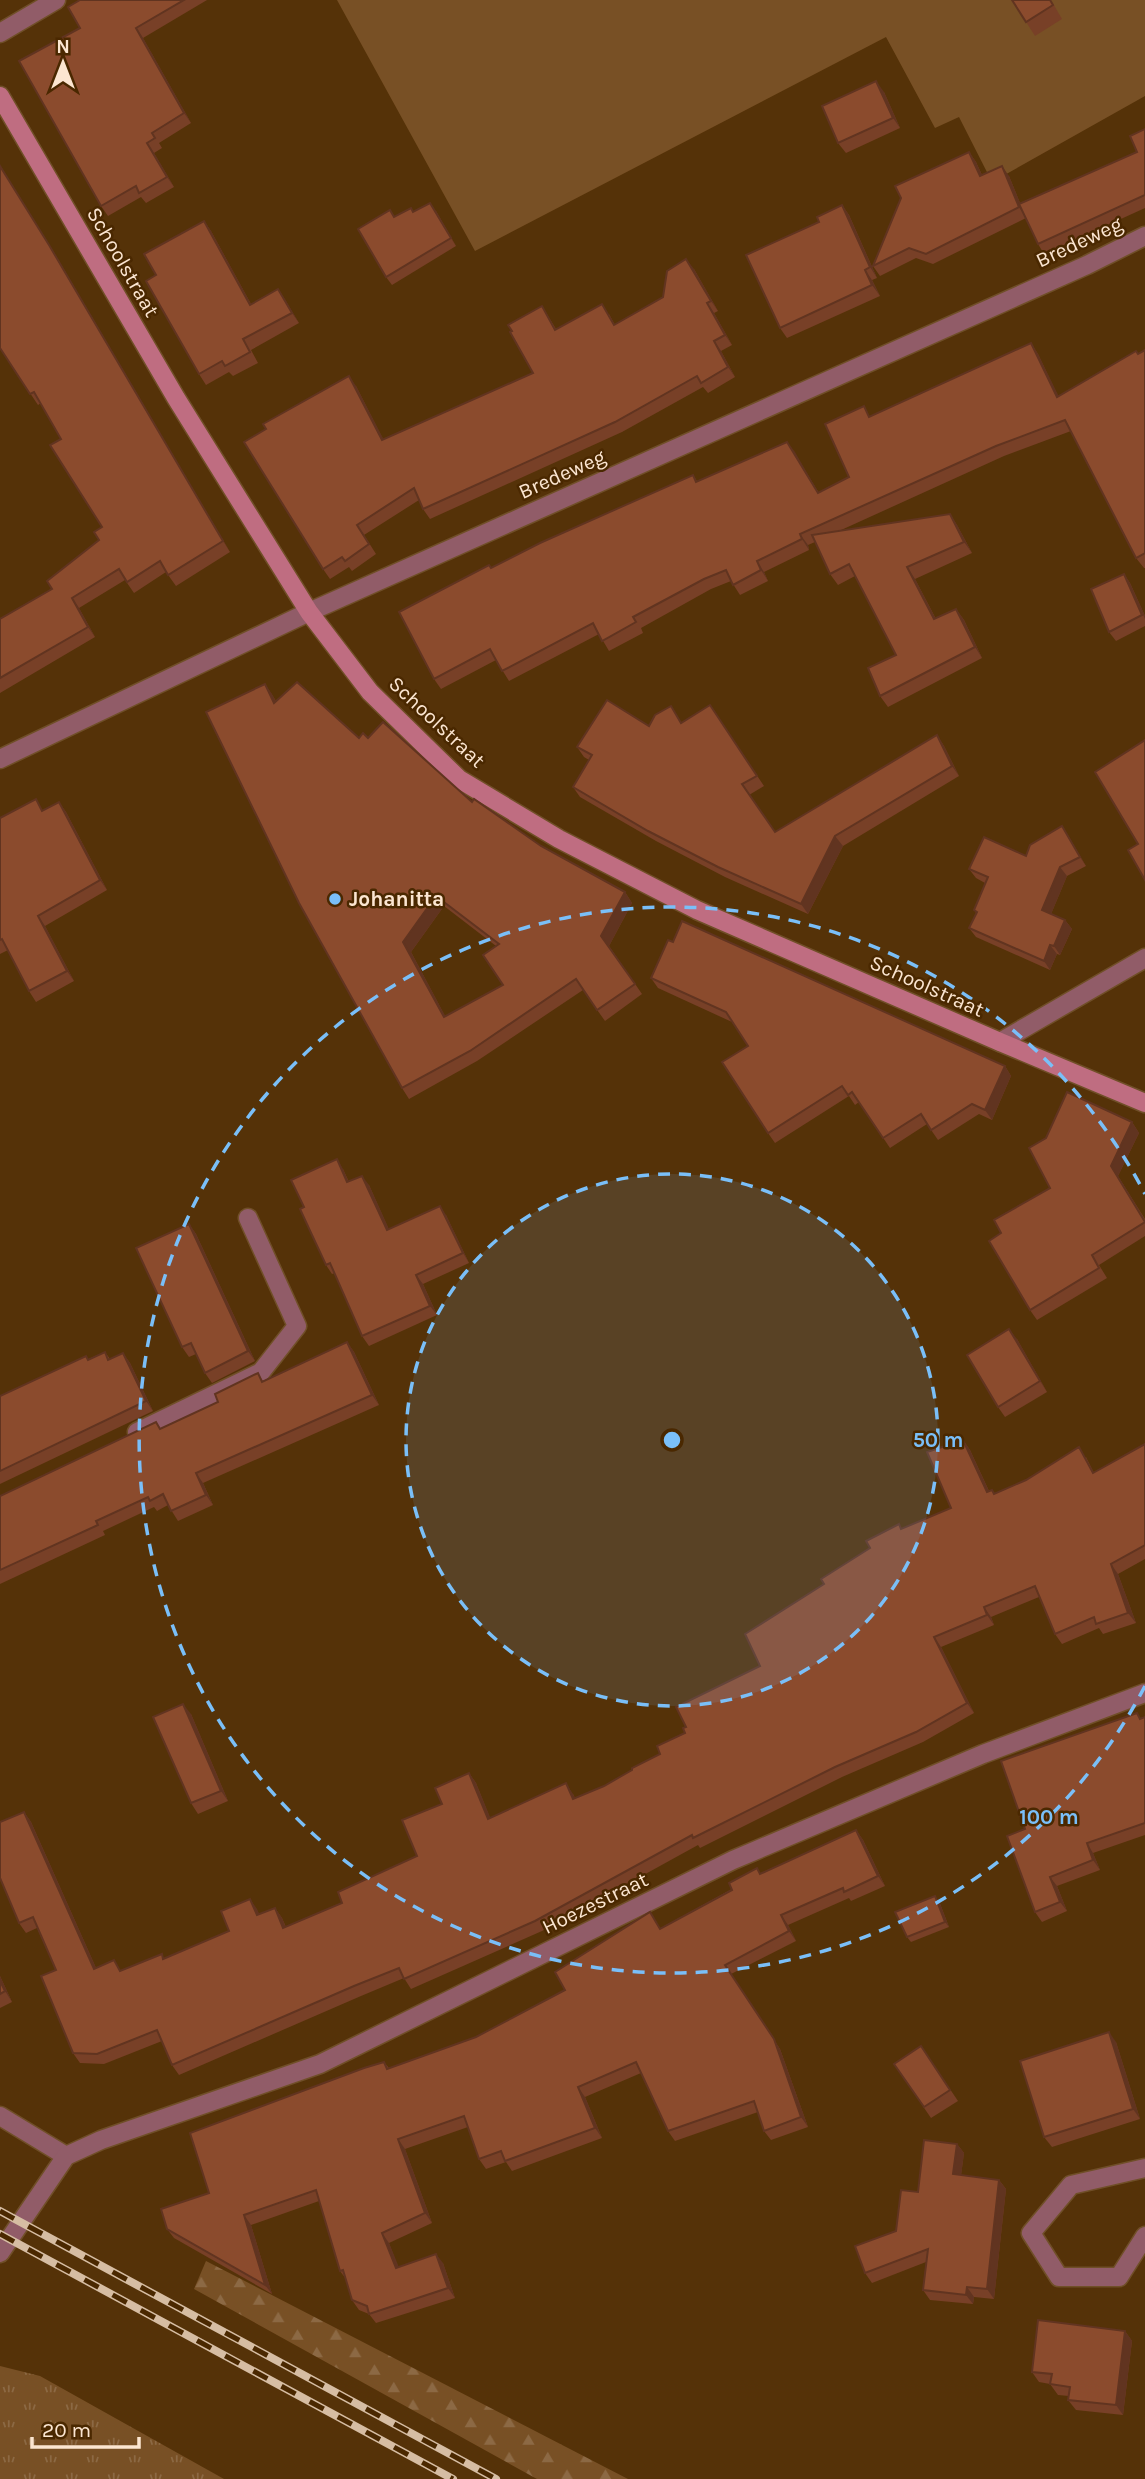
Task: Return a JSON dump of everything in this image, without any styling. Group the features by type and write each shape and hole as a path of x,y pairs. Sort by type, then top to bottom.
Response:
{"street":[{"path":"0,33 55,0"},
{"name":"Schoolstraat","path":"0,96 176,398 309,612 370,692 459,779 558,839 697,910 1145,1102"},
{"name":"Bredeweg","path":"0,759 309,612 1087,265 1145,236"},
{"path":"1000,1042 1145,958"},
{"path":"124,1438 261,1372 297,1326 248,1218"},
{"name":"Hoezestraat","path":"66,2156 101,2140 320,2064 733,1860 983,1754 1145,1693"},
{"path":"0,2116 66,2156 0,2253"},
{"path":"1145,2168 1071,2185 1031,2233 1059,2277 1119,2277 1145,2236"}],"green space":[{"path":"337,0 1145,0 1145,96 992,182 959,117 935,128 886,37 475,251"},
{"path":"206,2261 628,2479 537,2479 194,2289"},
{"path":"0,2366 40,2376 224,2479 0,2479"}],"building":[{"path":"80,0 184,0 136,28 184,113 152,133 155,138 147,143 167,177 139,193 136,186 101,206 19,61 80,28 68,7"},
{"path":"1012,0 1050,0 1053,5 1026,22"},
{"path":"876,81 893,118 838,143 822,106"},
{"path":"1145,129 1145,195 1038,244 1019,204 1137,152 1130,136"},
{"path":"969,152 980,176 1002,166 1019,207 926,254 909,248 873,266 901,198 895,186"},
{"path":"0,166 223,541 168,575 160,561 127,582 119,569 72,598 88,627 0,678 0,619 52,589 47,581 99,540 94,532 102,527 50,445 61,439 34,392 30,394 0,348"},
{"path":"430,203 451,238 386,277 358,229 390,210 394,217 411,208 413,212"},
{"path":"842,205 870,267 865,270 872,285 780,328 746,255 819,222 817,217"},
{"path":"204,221 250,305 278,289 292,313 243,339 250,352 225,366 222,361 199,374 146,281 156,275 144,254"},
{"path":"686,259 711,301 707,303 725,335 714,341 728,367 701,383 697,376 615,422 423,509 414,488 357,525 369,544 345,561 342,557 323,569 244,442 266,429 263,424 349,376 382,440 533,373 508,325 542,306 555,330 602,304 614,325 663,297 667,271"},
{"path":"1031,343 1057,397 1136,351 1138,354 1145,350 1145,553 1136,558 1065,420 996,446 800,534 802,539 757,561 761,570 733,585 726,570 633,617 636,622 602,641 593,623 502,671 490,649 434,679 399,612 489,565 491,568 540,543 693,475 696,482 787,442 818,493 849,477 825,424 864,406 869,417"},
{"path":"950,514 964,542 907,567 934,619 956,609 975,647 880,696 868,668 896,655 849,564 830,574 812,535"},
{"path":"1124,574 1142,615 1109,632 1091,589"},
{"path":"297,682 359,738 363,733 368,738 383,722 472,802 474,799 541,846 625,892 601,936 635,984 597,1010 576,979 470,1051 402,1088 299,903 206,712 265,684 274,703","holes":["436,896 499,944 483,955 503,985 444,1017 403,942"]},
{"path":"607,700 649,726 655,715 671,706 681,723 710,705 757,776 742,784 775,832 937,735 952,766 835,836 801,904 718,867 648,831 573,787 592,755 577,747"},
{"path":"1145,740 1145,880 1128,850 1138,844 1095,772"},
{"path":"36,799 42,811 59,802 100,880 38,916 67,971 29,991 2,939 0,940 0,818"},
{"path":"1062,826 1080,857 1060,867 1042,910 1065,920 1044,961 969,928 988,877 969,869 984,837 1026,856 1030,845"},
{"path":"682,921 1005,1066 985,1110 972,1104 931,1130 921,1114 883,1138 852,1092 848,1095 842,1086 768,1133 722,1062 748,1046 726,1012 651,978 668,940 673,942"},
{"path":"1067,1092 1132,1122 1111,1166 1145,1222 1092,1255 1099,1268 1030,1310 989,1241 1001,1233 994,1220 1050,1188 1029,1148 1046,1138"},
{"path":"337,1159 347,1182 362,1176 387,1230 440,1206 463,1253 416,1275 430,1306 362,1336 330,1263 326,1265 300,1209 304,1207 291,1180"},
{"path":"189,1224 248,1351 205,1373 191,1343 182,1347 136,1248"},
{"path":"1009,1329 1040,1381 998,1407 967,1355"},
{"path":"347,1342 372,1395 196,1473 206,1495 171,1511 163,1494 150,1501 148,1497 96,1521 98,1525 0,1570 0,1496 156,1422 160,1429 218,1402 215,1394 258,1373 262,1382"},
{"path":"105,1352 108,1360 123,1353 146,1401 0,1471 0,1396 86,1356 88,1360"},
{"path":"963,1440 987,1492 992,1490 994,1494 1026,1480 1079,1447 1093,1473 1145,1444 1145,1545 1111,1564 1128,1613 1096,1624 1094,1617 1055,1634 1035,1586 984,1607 987,1615 934,1637 967,1703 916,1732 835,1767 693,1838 692,1835 535,1921 404,1979 399,1968 172,2065 157,2030 97,2054 73,2053 41,1976 56,1970 33,1917 19,1923 0,1878 0,1822 24,1812 94,1969 114,1960 120,1971 162,1954 163,1959 229,1931 221,1911 250,1899 257,1915 275,1908 283,1928 342,1903 338,1892 417,1856 402,1820 442,1804 435,1788 469,1773 488,1819 566,1783 573,1799 604,1786 660,1754 657,1746 685,1733 683,1728 686,1727 676,1707 760,1666 745,1634 824,1584 821,1579 870,1548 866,1541 899,1524 901,1529 951,1508 927,1452"},
{"path":"183,1704 221,1791 191,1803 153,1717"},
{"path":"1137,1713 1140,1719 1145,1717 1145,1823 1087,1843 1093,1860 1050,1877 1060,1902 1035,1912 1007,1836 1025,1829 1001,1761"},
{"path":"856,1830 878,1876 844,1892 843,1888 781,1915 789,1931 725,1965 774,2039 801,2117 764,2131 754,2101 668,2131 636,2062 578,2087 595,2128 505,2161 501,2151 479,2159 464,2116 398,2139 425,2213 382,2233 396,2268 436,2254 448,2288 369,2314 367,2306 352,2300 343,2270 340,2271 316,2190 244,2215 265,2285 167,2229 161,2209 209,2193 190,2133 364,2068 384,2062 387,2069 476,2037 565,1990 555,1972 650,1912 660,1929 732,1890 729,1883 757,1868 760,1874"},
{"path":"935,1896 945,1922 907,1937 895,1912"},
{"path":"0,1981 5,1991 0,1994"},
{"path":"1109,2032 1133,2109 1044,2137 1020,2061"},
{"path":"921,2046 950,2090 924,2107 894,2064"},
{"path":"924,2140 957,2144 953,2174 999,2180 987,2289 967,2287 966,2295 923,2290 928,2249 865,2273 855,2246 896,2231 901,2190 918,2192"},
{"path":"1038,2320 1125,2331 1116,2405 1068,2400 1070,2387 1050,2384 1052,2374 1032,2372"}],"railway":[{"path":"0,2211 496,2479"},
{"path":"0,2234 453,2479"}],"place":[{"name":"Johanitta","path":"335,899"}]}
